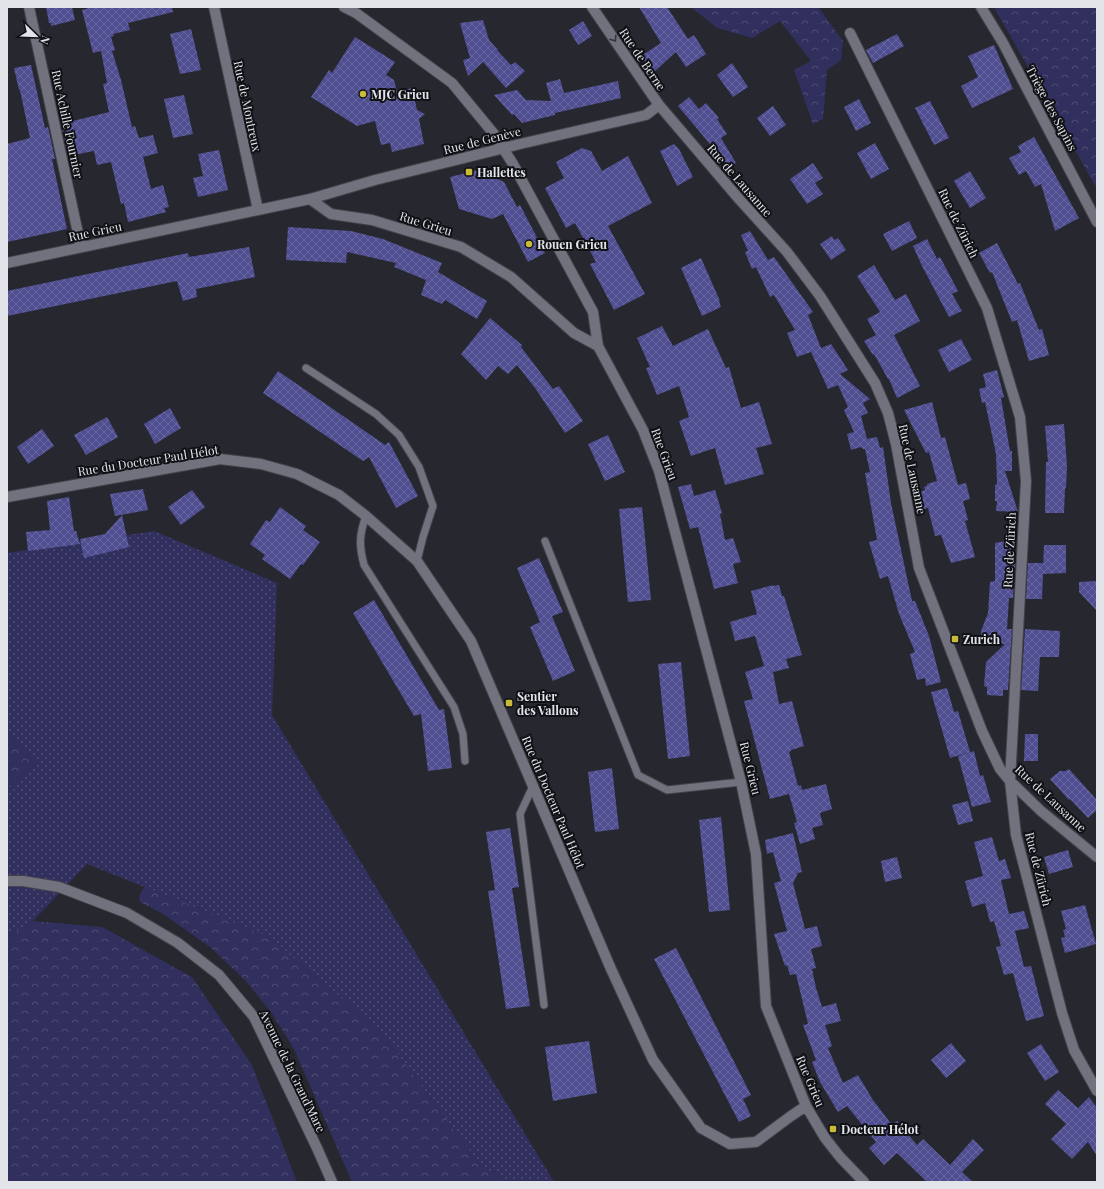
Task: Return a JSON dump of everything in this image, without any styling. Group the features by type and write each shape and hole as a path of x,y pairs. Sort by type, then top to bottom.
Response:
{"street":[{"name":"Rue Achille Fournier","path":"30,7 81,247"},
{"name":"Rue de Montreux","path":"214,7 258,210"},
{"path":"344,7 356,13 452,83 494,134 513,164 593,312 598,346"},
{"name":"Rue de Berne","path":"592,7 659,105"},
{"name":"Triège des Sapins","path":"982,7 1003,43 1097,222"},
{"name":"Rue de Zürich","path":"850,33 987,308 1020,417 1026,481 1010,780 1016,835 1062,1014 1074,1050 1097,1091"},
{"name":"Rue de Genève","path":"310,199 375,180 527,142 646,115 659,105"},
{"name":"Rue de Lausanne","path":"659,105 739,199 787,252 833,316 875,383 888,413 896,444 919,568 982,731 1000,769 1010,780 1041,811 1097,857"},
{"name":"Rue Grieu","path":"7,263 310,199 331,214 372,220 461,247 511,277 574,333 598,346 643,430 659,471 741,782 756,854 766,1006 806,1106 825,1138 840,1157 864,1182"},
{"name":"Rue du Docteur Paul Hélot","path":"7,497 220,460 261,464 297,474 339,495 366,516 417,561 471,640 611,969 653,1060 701,1128 730,1144 756,1142 806,1106"},
{"name":"Avenue de la Grand'Mare","path":"7,881 23,881 59,887 127,913 178,943 219,975 254,1017 332,1182"}],"lane":[{"path":"306,368 376,414 399,435 419,468 433,506 417,561"},
{"path":"366,516 361,531 360,549 364,565 454,707 463,734 465,760"},
{"path":"545,541 638,775 667,790 741,782"},
{"path":"533,786 520,814 544,1005"}],"green space":[{"path":"691,7 818,7 843,41 841,60 827,70 823,119 813,124 794,70 811,61 780,21 752,38 717,28"},
{"path":"994,7 1097,7 1097,189"},
{"path":"154,531 277,583 272,715 554,1182 511,1182 481,1166 380,1030 267,936 87,864 33,921 7,937 7,788 38,763 7,730 7,553"},
{"path":"7,730 38,763 7,788"},
{"path":"145,887 267,936 380,1030 481,1166 511,1182 352,1182 294,1049 271,1012 246,981 210,947 163,914 140,902 140,894"},
{"path":"33,921 102,927 192,977 252,1065 297,1182 7,1182 7,937"}],"building":[{"path":"46,7 72,7 75,20 51,26"},
{"path":"93,7 172,7 173,12 128,23 130,30 113,34 114,36 111,37 115,50 112,51 121,80 132,127 135,126 139,138 153,135 158,153 143,157 151,189 163,185 169,207 164,208 166,212 128,222 124,203 121,204 111,162 97,165 94,151 68,156 61,124 109,112 103,84 107,83 101,51 93,53 82,10"},
{"path":"639,7 667,7 688,39 694,35 706,54 686,67 676,52 653,73 641,56 661,43"},
{"path":"483,20 489,40 497,49 499,48 497,50 511,65 515,62 525,71 506,88 483,62 468,76 463,60 470,58 460,23"},
{"path":"583,21 592,36 578,45 569,30"},
{"path":"191,29 201,70 180,74 170,34"},
{"path":"897,34 904,46 873,63 866,50"},
{"name":"MJC Grieu","path":"355,37 395,62 386,75 394,80 397,92 412,88 417,110 425,114 419,119 424,144 392,152 390,143 381,145 375,121 357,126 311,97 329,70 332,73"},
{"path":"994,45 1013,89 972,108 961,86 978,77 968,56"},
{"path":"732,63 748,87 733,97 717,75"},
{"path":"31,65 45,128 48,127 55,159 52,159 67,229 7,242 7,144 30,138 14,68"},
{"path":"560,79 564,93 618,81 621,98 555,113 555,115 522,123 514,114 512,115 494,95 517,90 526,100 551,101 546,83"},
{"path":"184,95 193,134 173,138 164,99"},
{"path":"689,97 699,109 706,103 719,118 717,119 727,134 721,138 736,163 730,168 678,106"},
{"path":"859,99 871,123 856,131 844,107"},
{"path":"930,101 949,138 934,145 915,108"},
{"path":"773,106 786,125 770,136 757,118"},
{"path":"1034,137 1079,218 1055,231 1041,184 1035,187 1026,171 1019,175 1009,158 1021,152 1018,146"},
{"path":"875,143 889,169 871,179 857,153"},
{"path":"674,144 679,149 693,177 677,186 660,151"},
{"path":"582,148 591,151 602,171 628,156 652,203 608,226 645,294 614,310 590,264 596,262 575,223 566,228 545,188 564,178 556,162"},
{"path":"219,150 228,190 198,197 193,178 203,176 198,154"},
{"path":"813,163 823,178 815,183 823,194 807,204 790,179"},
{"path":"478,170 504,182 517,207 520,205 545,253 528,262 503,214 492,219 459,209 450,177"},
{"path":"970,171 986,198 970,208 954,181"},
{"path":"909,221 917,238 892,251 883,234"},
{"path":"288,227 351,231 383,239 442,263 438,272 487,301 477,319 445,300 442,304 421,295 426,280 394,267 396,263 347,252 346,263 286,260"},
{"path":"750,231 768,260 774,257 813,312 808,315 821,348 831,344 848,370 840,374 870,399 863,403 868,413 861,416 867,439 877,437 880,448 883,447 891,503 912,601 915,601 929,636 941,682 926,686 925,678 917,680 910,654 915,652 899,614 888,576 880,579 869,542 877,540 865,473 870,472 865,449 861,447 851,450 847,434 854,432 844,410 848,407 838,385 828,389 811,352 797,357 787,333 795,330 774,295 770,297 756,267 752,269 745,252 748,251 741,235"},
{"path":"832,236 834,240 838,238 846,250 831,260 820,244"},
{"path":"927,239 937,259 940,257 958,291 952,294 962,311 949,317 913,246"},
{"path":"997,243 1018,284 1020,283 1039,330 1042,329 1049,355 1029,361 1017,320 1012,322 992,272 990,273 979,253"},
{"path":"249,247 255,277 196,289 197,297 183,301 177,281 7,316 7,291 188,253 189,257"},
{"path":"701,258 720,301 721,307 702,316 681,268"},
{"path":"874,265 895,300 906,294 920,321 894,335 920,386 897,398 889,379 874,354 873,355 864,341 876,335 867,319 880,312 857,276"},
{"path":"490,318 522,345 521,347 553,389 559,386 583,421 565,433 535,388 517,365 508,374 498,366 486,380 461,354"},
{"path":"662,326 673,346 708,329 726,368 729,367 741,408 759,402 772,444 756,448 764,474 725,485 715,448 691,456 679,421 689,417 679,386 657,395 646,368 650,367 637,338"},
{"path":"961,339 972,360 949,372 938,350"},
{"path":"997,370 1004,397 1001,398 1010,451 1012,451 1012,471 1005,471 1018,512 996,511 996,454 985,402 982,403 979,389 986,387 983,374"},
{"path":"278,371 385,445 389,442 418,496 396,508 369,457 363,461 263,393"},
{"path":"932,402 941,438 945,437 958,485 966,483 970,499 963,501 968,520 965,521 975,557 951,563 941,535 935,536 928,508 919,510 917,493 925,490 924,487 927,486 927,484 937,481 929,452 926,453 904,410"},
{"path":"170,408 181,428 155,444 144,424"},
{"path":"107,417 118,437 86,455 74,435"},
{"path":"1064,424 1067,466 1064,513 1045,513 1046,462 1048,462 1045,426"},
{"path":"42,429 54,446 28,464 17,447"},
{"path":"608,435 625,472 605,481 588,444"},
{"path":"691,484 694,496 715,490 722,513 720,514 725,540 733,538 741,562 733,564 738,583 714,589 698,527 690,529 678,487"},
{"path":"143,489 148,510 115,516 110,494"},
{"path":"192,490 205,507 181,525 168,507"},
{"path":"69,497 74,531 76,531 80,544 28,551 26,532 50,530 47,501"},
{"path":"280,507 306,526 303,530 320,542 303,565 301,564 290,579 262,559 265,555 250,544 266,520 270,522"},
{"path":"642,507 651,600 628,602 619,509"},
{"path":"122,515 129,547 84,558 80,539 105,534"},
{"path":"1011,540 1011,564 1015,564 1013,598 1009,598 1007,629 1012,629 1008,690 1003,690 1003,696 987,695 987,687 984,686 986,662 1005,644 981,643 981,631 988,613 990,582 995,581 995,543"},
{"path":"1044,545 1066,545 1066,573 1043,574 1042,599 1026,599 1028,563 1043,563 1043,569"},
{"path":"539,558 563,612 552,616 575,671 553,681 530,627 540,622 517,568"},
{"path":"1097,581 1097,611 1079,592 1079,582"},
{"path":"773,585 779,585 782,596 784,596 802,655 786,659 789,668 773,672 779,704 792,701 804,746 789,752 798,786 801,785 802,790 826,784 832,809 820,813 823,825 812,828 815,839 800,844 794,823 797,822 789,794 770,799 744,701 753,699 745,672 764,666 755,636 735,641 730,622 757,614 751,591"},
{"path":"374,600 439,710 444,709 452,768 428,771 421,714 414,716 353,613"},
{"path":"1025,629 1060,631 1059,657 1040,657 1038,691 1021,690"},
{"path":"681,662 690,756 668,759 658,664"},
{"path":"947,688 954,712 958,711 970,752 950,758 931,692"},
{"path":"1025,734 1038,734 1038,761 1024,761"},
{"path":"974,751 980,776 983,775 991,802 972,807 958,756"},
{"path":"612,768 619,829 595,832 588,772"},
{"path":"1069,769 1097,800 1097,810 1088,818 1050,779 1060,771 1066,771"},
{"path":"968,801 973,821 958,825 952,805"},
{"path":"721,817 730,910 709,912 699,820"},
{"path":"510,828 519,887 512,888 530,1006 506,1009 488,891 495,890 486,832"},
{"path":"793,833 802,872 798,873 793,883 805,929 817,926 822,946 811,949 816,968 812,969 816,988 822,1007 836,1003 841,1021 825,1025 832,1046 828,1048 843,1083 858,1075 873,1100 892,1125 897,1121 917,1145 923,1139 950,1165 973,1139 984,1150 962,1172 973,1182 927,1182 897,1153 884,1165 869,1148 876,1142 847,1106 838,1112 820,1082 812,1062 816,1060 803,1025 808,1024 796,974 790,975 787,965 785,966 774,934 787,931 774,883 781,881 773,852 767,854 765,840"},
{"path":"992,837 999,861 1005,859 1011,878 1001,880 1009,914 1024,911 1029,928 1015,931 1024,967 1031,966 1044,1016 1026,1021 1013,973 1004,975 996,947 1001,946 994,921 990,922 985,903 972,907 965,881 983,876 974,842"},
{"path":"1068,850 1073,867 1049,874 1044,857"},
{"path":"897,857 902,878 885,882 881,861"},
{"path":"1085,905 1096,944 1065,953 1061,938 1065,937 1063,930 1066,929 1061,911"},
{"path":"676,948 751,1095 743,1099 751,1116 739,1122 654,959"},
{"path":"589,1041 597,1093 553,1101 545,1047"},
{"path":"951,1043 966,1061 946,1078 931,1060"},
{"path":"1041,1044 1059,1072 1045,1081 1027,1053"},
{"path":"1058,1090 1078,1108 1089,1097 1097,1108 1097,1156 1088,1142 1072,1159 1051,1139 1066,1124 1045,1104"}],"place":[{"name":"MJC Grieu","path":"363,94"},
{"name":"Hallettes","path":"469,172"},
{"name":"Rouen Grieu","path":"529,244"},
{"name":"Zurich","path":"955,639"},
{"name":"Sentier des Vallons","path":"509,703"},
{"name":"Docteur Hélot","path":"833,1129"}]}
